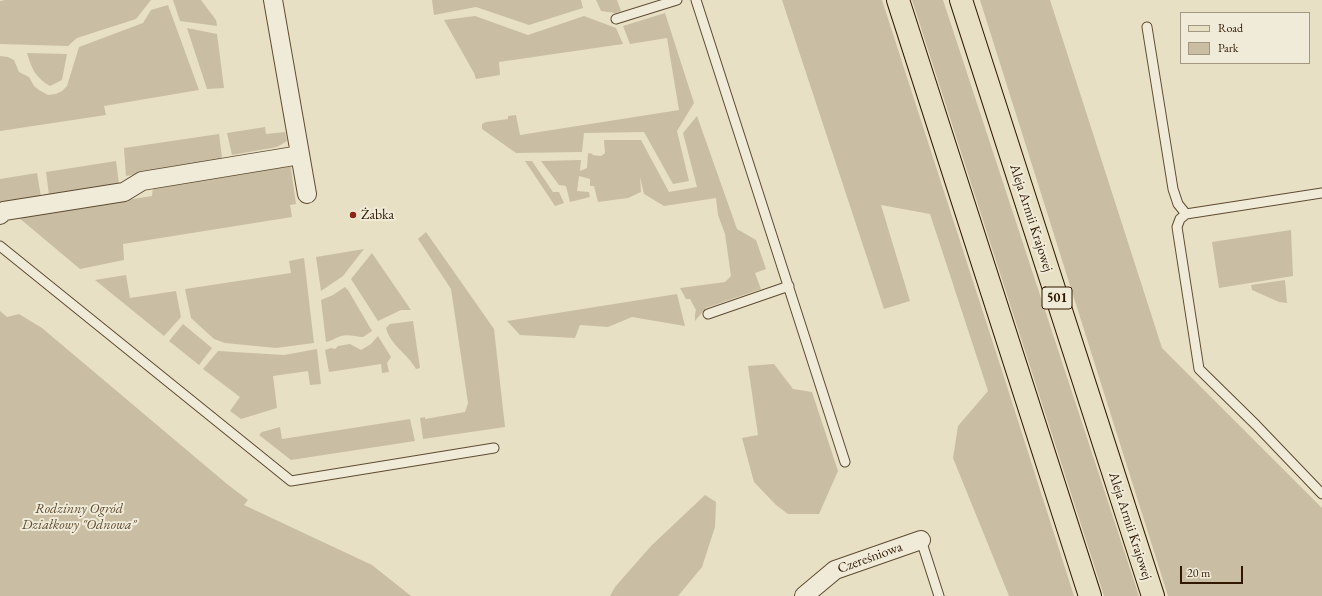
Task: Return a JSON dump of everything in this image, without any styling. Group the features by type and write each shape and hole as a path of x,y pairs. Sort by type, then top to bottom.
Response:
{"main road":[{"path":"898,0 1090,596"},
{"name":"Aleja Armii Krajowej","path":"961,0 1153,596"}],"street":[{"path":"273,0 307,194"},
{"path":"0,215 4,211 124,192 142,181 300,155"},
{"name":"Czereśniowa","path":"804,596 835,570 921,540"}],"lane":[{"path":"616,19 677,0"},
{"path":"696,0 845,462"},
{"path":"1147,27 1173,189 1178,204 1186,214"},
{"path":"1322,193 1186,214 1180,219 1177,227 1199,369 1256,425 1322,494"},
{"path":"0,246 291,481 494,448"},
{"path":"708,314 789,286"},
{"path":"921,540 939,596"}],"green space":[{"path":"151,0 136,19 77,38 68,46 0,44 0,1"},
{"path":"173,0 201,0 216,20 217,26 180,21"},
{"path":"432,0 581,0 583,8 529,25 476,7 434,15"},
{"path":"596,0 617,0 621,11 615,13 601,11"},
{"path":"782,0 882,0 1074,596 1009,596 953,458 958,426 988,391 930,214 881,205 910,301 884,309"},
{"path":"912,0 943,0 1139,596 1104,596"},
{"path":"980,0 1050,0 1162,348 1322,508 1322,596 1168,596"},
{"path":"168,5 199,90 104,106 106,115 0,131 0,56 8,57 14,60 19,72 29,77 34,86 39,90 48,95 56,94 67,86 79,47 143,23 151,10"},
{"path":"665,13 694,103 677,131 689,181 673,184 644,132 584,133 582,152 516,153 482,129 482,124 486,122 508,119 508,116 516,115 520,135 679,110 667,38 630,44 623,26"},
{"path":"475,16 528,35 584,16 616,28 623,44 499,62 500,75 476,79 444,20"},
{"path":"187,28 217,34 224,88 207,89"},
{"path":"27,53 67,54 62,80 50,86 45,83 37,76"},
{"path":"697,116 737,229 756,240 766,269 755,273 761,289 706,308 695,321 696,310 690,299 686,299 680,288 725,282 731,276 725,234 718,215 716,198 664,206 644,194 640,177 641,192 628,198 598,202 594,186 590,186 590,179 579,176 577,191 589,192 590,197 570,202 566,186 559,185 541,161 581,160 580,171 587,168 588,153 601,156 605,153 604,140 641,140 669,192 697,187 683,133"},
{"path":"265,127 266,134 285,132 287,141 277,147 232,155 227,133"},
{"path":"219,134 222,157 219,161 126,176 124,148"},
{"path":"116,161 119,184 49,195 46,172"},
{"path":"525,161 532,161 553,192 559,192 564,203 555,206"},
{"path":"290,162 296,204 290,205 292,217 123,244 124,260 80,269 18,217 152,196 153,187 248,173 249,168"},
{"path":"37,173 41,197 3,204 0,202 0,179"},
{"path":"1291,230 1293,276 1219,288 1212,242"},
{"path":"426,232 494,329 505,427 423,439 420,418 425,417 425,419 465,412 468,403 451,289 418,239"},
{"path":"364,249 343,276 321,291 316,257"},
{"path":"372,253 411,310 401,310 378,321 351,279"},
{"path":"304,258 314,343 276,348 225,343 214,339 191,318 185,289 291,273 289,261"},
{"path":"126,275 130,298 176,291 181,317 164,336 95,280"},
{"path":"1285,280 1287,303 1279,302 1252,290 1251,285"},
{"path":"345,287 372,331 363,337 344,335 326,342 321,300 333,295"},
{"path":"677,294 685,326 632,317 608,327 580,325 575,338 520,335 507,321"},
{"name":"Rodzinny Ogród Działkowy \"Odnowa\"","path":"0,311 7,317 19,314 42,328 248,500 244,505 372,565 411,596 0,596"},
{"path":"413,321 420,368 416,369 391,339 386,328 390,324"},
{"path":"183,324 212,348 199,365 169,341"},
{"path":"378,336 391,357 387,363 389,372 382,373 381,364 329,372 325,350 331,348 335,349 338,346 350,344 361,350 371,344"},
{"path":"317,349 321,384 310,385 308,371 273,376 277,408 241,419 230,411 240,397 203,369 218,351 284,355"},
{"path":"774,364 793,389 812,392 838,471 819,514 788,514 776,505 754,482 742,438 758,435 748,366"},
{"path":"410,419 415,441 291,460 259,435 262,432 280,427 282,439"},
{"path":"705,495 716,502 715,527 702,567 678,596 610,596 615,587 651,546"}],"place":[{"name":"Żabka","path":"353,215"}]}
